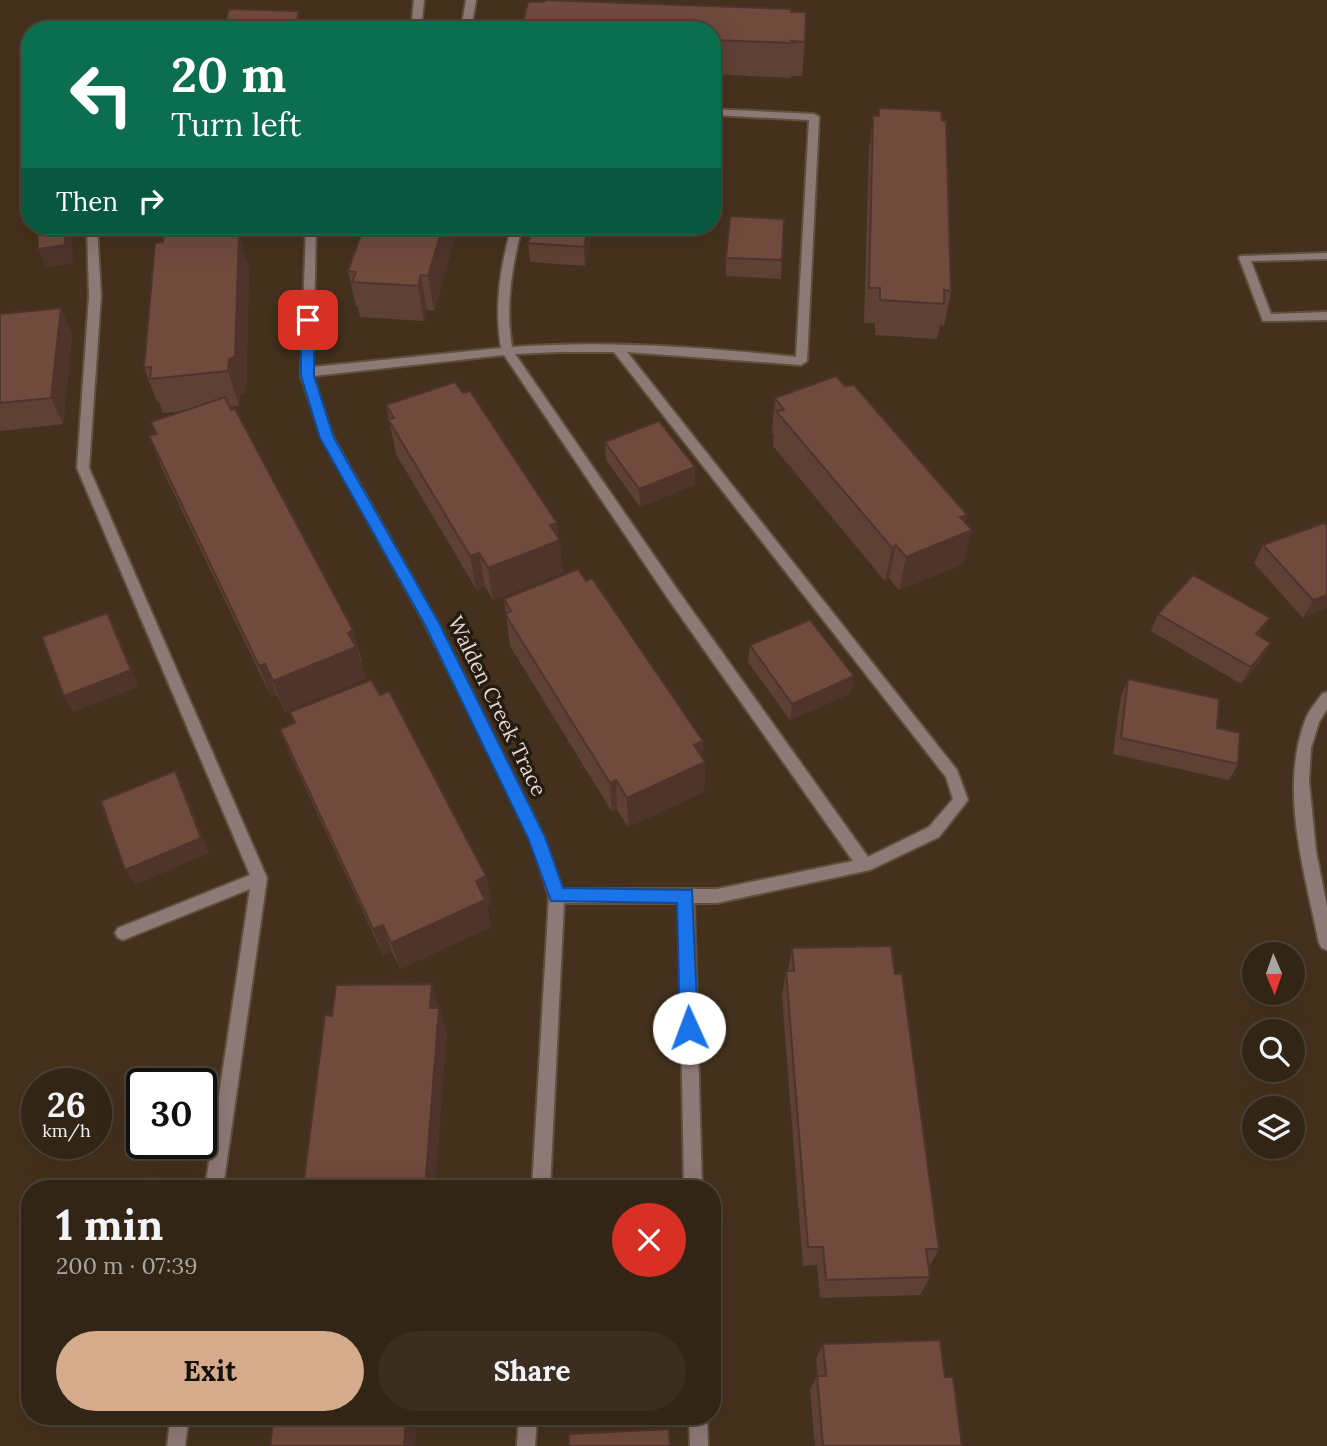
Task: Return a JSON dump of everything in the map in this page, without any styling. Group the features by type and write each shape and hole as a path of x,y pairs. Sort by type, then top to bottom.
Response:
{"street":[{"path":"417,21 419,0"},
{"path":"468,21 471,0"},
{"path":"307,372 507,351 618,349 801,361 814,117 721,112"},
{"path":"93,235 95,296 83,468 259,878 215,1180"},
{"name":"Walden Creek Trace","path":"311,235 307,372 327,438 431,623 537,837 557,896 541,1180"},
{"path":"515,235 505,274 502,307 507,351 674,596 865,865"},
{"path":"1327,257 1244,258 1267,318 1327,316"},
{"path":"557,896 717,896 865,865 934,832 961,800 953,774 618,349"},
{"path":"1327,698 1317,708 1302,761 1304,826 1327,943"},
{"path":"123,933 259,878"},
{"path":"686,895 693,1180"},
{"path":"176,1446 179,1425"},
{"path":"526,1446 527,1425"},
{"path":"698,1425 699,1446"}],"building":[{"path":"528,2 791,9 791,12 806,12 805,42 721,40 721,21 523,21"},
{"path":"229,9 299,11 297,21 226,21"},
{"path":"879,108 941,111 942,121 946,121 951,291 944,290 944,304 880,300 880,288 869,288 873,116 879,116"},
{"path":"730,216 784,219 782,260 726,258"},
{"path":"38,235 65,235 65,245 38,249"},
{"path":"164,235 239,235 235,357 229,359 228,371 150,379 151,367 144,368 155,243 163,242"},
{"path":"361,235 440,235 428,276 421,275 418,286 352,282 356,272 348,271"},
{"path":"530,235 587,235 584,247 528,243"},
{"path":"61,308 51,398 0,403 0,314"},
{"path":"836,376 845,386 854,385 967,515 960,517 972,530 906,557 896,545 892,548 776,411 784,410 775,398"},
{"path":"455,382 463,393 470,391 557,523 550,525 560,540 488,568 479,553 470,556 388,419 394,418 386,405"},
{"path":"225,397 231,410 235,409 353,630 348,633 356,647 273,681 265,664 259,666 149,436 157,434 151,422"},
{"path":"659,421 695,467 639,489 605,442"},
{"path":"1324,523 1327,526 1327,595 1313,600 1263,545"},
{"path":"578,569 586,581 592,578 703,741 694,745 705,762 627,798 616,780 610,783 505,614 511,611 504,599"},
{"path":"1193,575 1270,618 1256,634 1271,643 1251,667 1158,614"},
{"path":"107,613 131,670 64,696 42,637"},
{"path":"810,620 854,676 792,704 750,645"},
{"path":"1128,679 1219,699 1217,728 1240,733 1238,764 1121,738"},
{"path":"371,680 380,695 389,691 486,876 476,881 485,900 391,943 383,925 373,929 280,729 295,723 290,712"},
{"path":"175,771 201,838 125,870 101,801"},
{"path":"891,946 895,974 902,974 939,1249 926,1249 930,1277 826,1280 823,1247 808,1247 786,971 794,971 792,948"},
{"path":"432,984 430,1008 439,1008 426,1180 304,1180 325,1015 332,1016 336,985"},
{"path":"163,1178 163,1180 73,1180"},
{"path":"940,1340 945,1377 953,1377 962,1446 823,1446 817,1376 826,1376 823,1344"},
{"path":"273,1425 405,1425 404,1446 270,1446"},
{"path":"669,1429 670,1446 569,1446 569,1434"}],"route":[{"path":"308,320 307,376 327,438 431,623 537,837 557,896 686,895 689,1028"}]}
